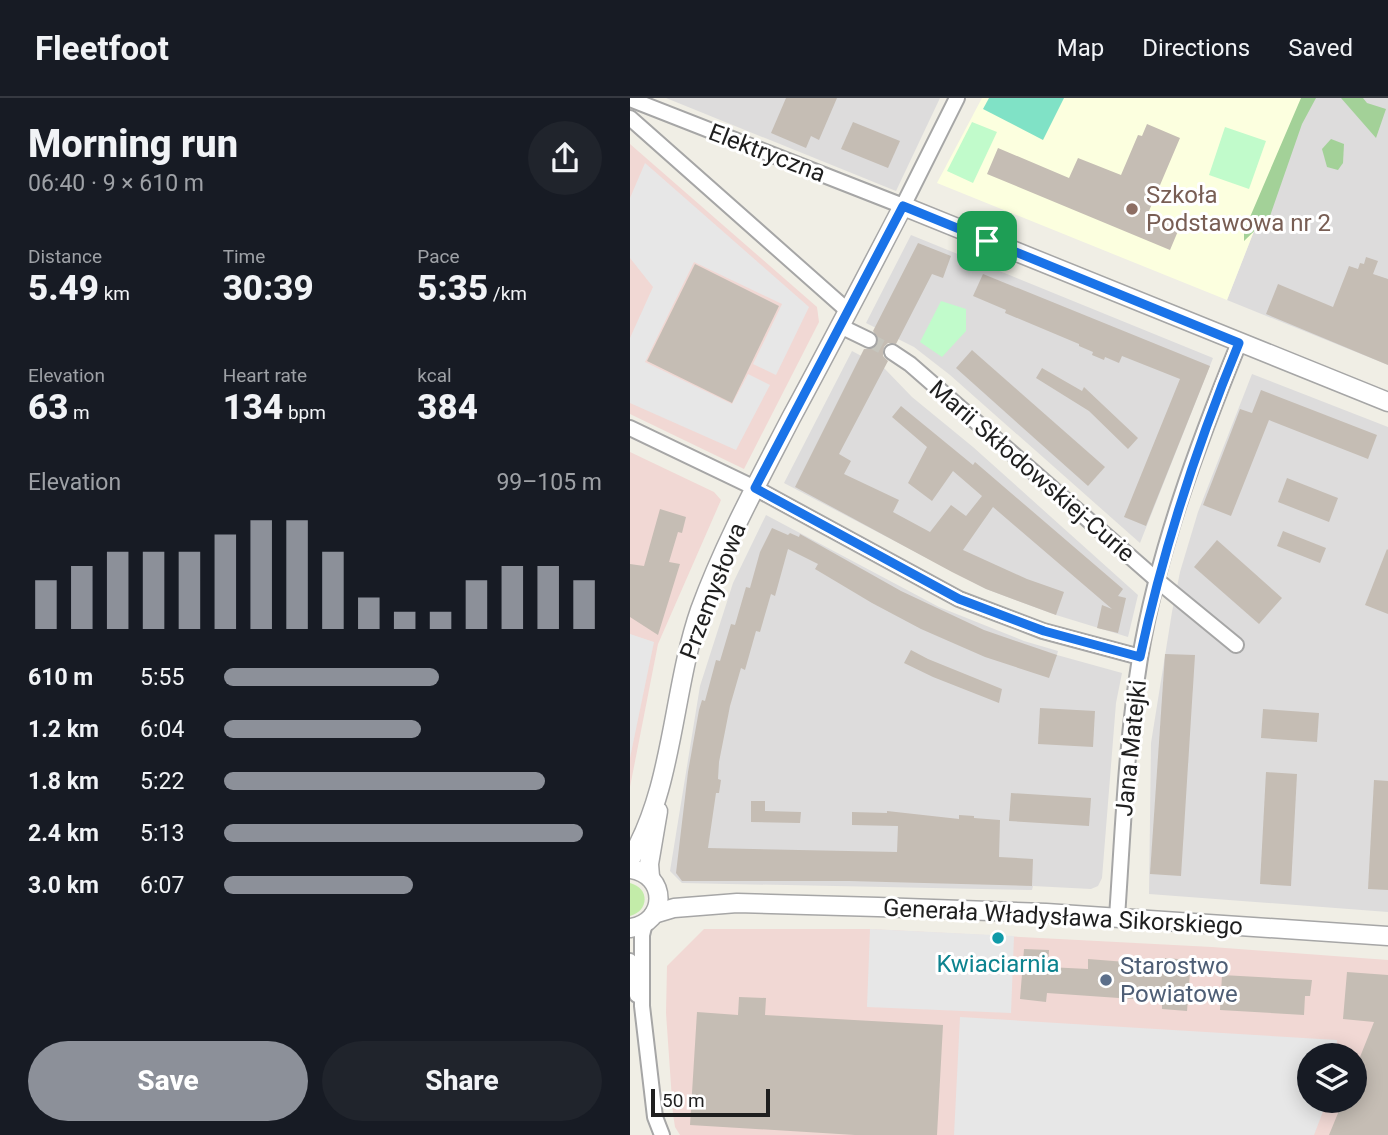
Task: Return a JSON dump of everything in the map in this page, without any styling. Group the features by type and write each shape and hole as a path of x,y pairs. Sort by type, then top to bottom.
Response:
{"street":[{"name":"Przemysłowa","path":"630,860 657,797 684,661 700,610 722,558 755,488 957,98"},
{"name":"Elektryczna","path":"630,99 903,206"},
{"path":"630,118 869,340"},
{"path":"903,206 1388,402"},
{"name":"Jana Matejki","path":"1116,917 1127,755 1140,657 1181,498 1239,343"},
{"name":"Marii Skłodowskiej-Curie","path":"892,352 910,364 1158,581 1236,645"},
{"path":"630,428 755,488 959,599 1044,631 1140,657"},
{"name":"Przemysłowa","path":"643,922 658,907 649,862 658,819 657,797"},
{"name":"Generała Władysława Sikorskiego","path":"630,869 644,873 654,884 673,895 737,903"},
{"name":"Generała Władysława Sikorskiego","path":"643,922 674,908 737,903 1014,911 1388,936"},
{"path":"643,922 642,1006 655,1117 662,1135"},
{"path":"630,961 636,992 642,1006"}],"shaded area":[{"path":"666,98 940,98 896,191"},
{"name":"Szkoła Podstawowa nr 2","path":"982,98 1306,98 1227,300 937,183"},
{"path":"1306,98 1388,98 1388,365 1227,300"},
{"path":"630,144 817,307 819,322 744,469 630,414"},
{"path":"645,163 809,307 776,375 753,364 782,304 694,262 645,362 732,404 748,374 770,385 736,450 630,403 630,338 653,287 630,258 630,198"},
{"path":"911,235 1213,358 1140,543 950,375 914,347 866,323"},
{"path":"852,351 884,368 912,397 973,447 1138,595 1128,637 1056,615 986,589 784,483"},
{"path":"1252,374 1388,427 1388,912 1149,894 1151,743 1172,612 1180,572 1198,512"},
{"path":"630,452 714,492 721,500 658,644 630,787"},
{"path":"766,515 939,607 1024,641 1058,651 1057,655 1122,673 1116,703 1102,878 1098,886 1091,889 1033,886 1032,890 682,883 670,871 700,686 733,583"},
{"path":"630,634 654,642 630,758"},
{"path":"704,929 870,929 1212,947 1388,960 1388,1135 680,1135 675,1127 673,1114 666,1013 667,966"},
{"path":"870,929 1014,936 1011,1013 867,1007"},
{"path":"960,1017 1337,1040 1337,1043 1297,1043 1297,1113 1322,1113 1314,1135 954,1135"}],"green space":[{"path":"989,98 1064,98 1043,140 983,109"},
{"path":"1301,98 1316,98 1302,124 1270,216 1244,241 1244,231"},
{"path":"1341,98 1363,98 1367,103 1386,109 1376,138"},
{"path":"972,122 997,132 973,183 947,171"},
{"path":"1225,127 1266,141 1249,189 1209,175"},
{"path":"1331,139 1344,144 1343,163 1338,170 1327,167 1322,149"},
{"path":"941,301 966,309 966,331 942,357 920,342"},
{"path":"630,883 641,890 645,900 641,909 630,916"}],"building":[{"path":"786,98 837,98 819,140 811,136 806,148 771,133"},
{"path":"853,122 900,141 888,168 841,149"},
{"path":"1147,124 1180,138 1149,211 1181,224 1170,250 987,174 998,148 1069,178 1078,158 1121,175 1138,135 1142,136"},
{"path":"918,243 951,256 943,278 932,274 896,344 888,343 884,347 883,356 888,361 839,454 851,461 844,474 899,500 893,512 930,532 951,505 966,516 982,496 953,471 932,501 908,483 927,447 892,417 901,406 973,465 975,462 1123,589 1118,596 1126,598 1118,633 1097,628 1102,605 1112,609 993,507 963,550 1027,579 1064,592 1056,615 986,589 795,487 864,349 877,345 878,339 873,331"},
{"path":"1366,257 1378,261 1373,274 1388,279 1388,365 1266,314 1278,284 1333,307 1349,266 1358,269 1360,263 1364,264"},
{"path":"695,264 779,306 732,403 647,361"},
{"path":"983,274 1210,366 1146,526 1124,517 1180,379 1122,356 1119,363 1105,357 1104,360 1092,355 1093,352 1079,344 1005,313 1006,310 973,296"},
{"path":"972,350 1105,467 1088,486 956,368"},
{"path":"1042,368 1082,391 1084,387 1138,438 1128,449 1089,411 1036,378"},
{"path":"1261,390 1377,435 1368,459 1269,420 1231,516 1203,505 1240,409 1252,413"},
{"path":"1287,478 1338,498 1329,522 1278,502"},
{"path":"660,509 686,517 682,533 678,532 669,562 680,564 658,635 630,617 630,564 644,566"},
{"path":"772,528 788,535 790,533 799,537 800,534 901,591 984,630 1057,655 1049,678 985,657 921,629 872,603 815,569 818,564 788,549 775,596 771,594 760,632 756,631 745,670 741,668 730,706 719,762 719,793 716,793 708,848 897,852 898,826 852,825 852,812 887,811 959,819 959,815 974,816 1000,820 999,857 1033,859 1032,886 849,881 682,881 676,873 688,772 699,710 702,700 705,701 716,660 720,661 731,624 735,625 746,587 750,588 760,552"},
{"path":"1283,531 1326,548 1320,563 1277,546"},
{"path":"1217,540 1282,598 1259,624 1194,567"},
{"path":"1388,550 1388,614 1365,605"},
{"path":"911,650 1002,689 999,703 904,663"},
{"path":"1165,654 1195,655 1181,876 1150,874"},
{"path":"1040,708 1095,711 1093,747 1038,744"},
{"path":"1263,709 1319,713 1317,742 1261,738"},
{"path":"1266,772 1297,774 1291,886 1260,884"},
{"path":"1374,780 1388,781 1388,890 1368,889"},
{"path":"1011,793 1091,798 1089,826 1009,821"},
{"path":"751,801 765,801 765,811 801,812 800,823 751,822"},
{"name":"Starostwo Powiatowe","path":"1024,949 1049,950 1048,967 1088,969 1088,959 1126,962 1125,971 1164,974 1165,958 1191,960 1187,1011 1162,1009 1162,1001 1047,993 1046,1002 1020,999"},
{"path":"1347,972 1388,975 1388,1135 1329,1135 1338,1113 1367,1113 1366,1043 1374,1022 1343,1019"},
{"path":"1222,975 1312,980 1310,996 1305,996 1304,1015 1220,1010"},
{"path":"739,997 766,998 765,1015 943,1025 937,1135 855,1135 690,1125 697,1012 738,1015"}],"tunnel":[{"path":"869,340 892,352"}],"place":[{"name":"Szkoła Podstawowa nr 2","path":"1132,209"},
{"name":"Kwiaciarnia","path":"998,938"},
{"name":"Starostwo Powiatowe","path":"1106,980"}],"route":[{"path":"903,206 987,241 1239,343 1181,498 1149,613 1140,657 1044,631 959,599 755,488 903,206"}]}
